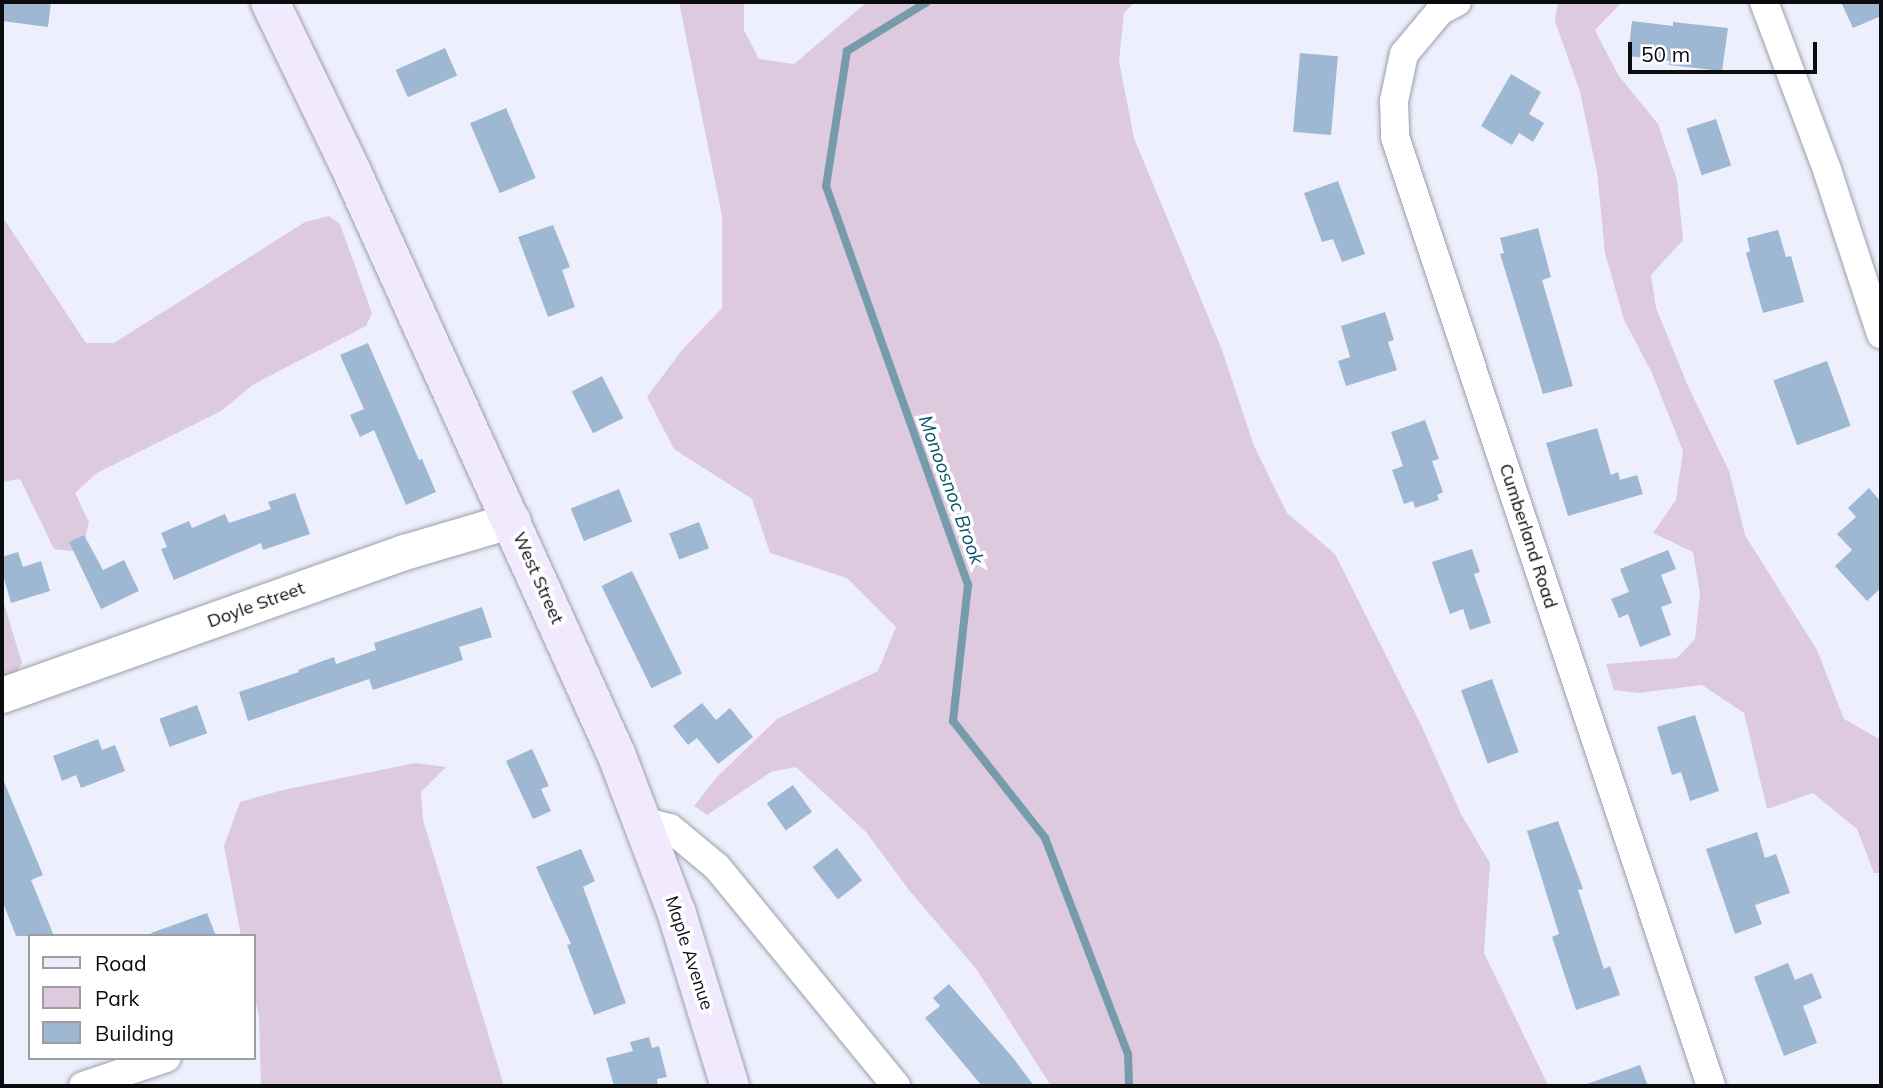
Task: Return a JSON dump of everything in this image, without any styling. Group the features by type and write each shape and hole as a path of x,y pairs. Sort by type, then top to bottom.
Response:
{"main road":[{"name":"West Street","path":"270,2 512,520 643,821"},
{"name":"Maple Avenue","path":"643,821 696,968 730,1086"}],"street":[{"name":"Cumberland Road","path":"1457,2 1440,11 1404,54 1395,101 1395,137 1711,1086"},
{"path":"1764,2 1827,170 1881,334"},
{"name":"Doyle Street","path":"2,695 404,552 512,520"},
{"path":"643,821 670,828 717,867 895,1086"},
{"path":"83,1086 160,1060"}],"green space":[{"path":"679,2 744,2 744,30 759,59 794,64 867,2 1135,2 1124,13 1119,61 1134,138 1222,350 1254,446 1287,513 1335,554 1421,725 1462,816 1490,863 1484,953 1547,1083 1552,1086 1051,1086 977,970 909,890 866,832 796,767 771,772 707,815 694,806 717,777 777,719 878,671 896,627 847,578 770,553 752,499 674,449 647,397 682,350 722,308 722,216"},
{"path":"1558,2 1622,2 1595,30 1618,75 1658,124 1677,180 1683,240 1651,275 1656,308 1688,386 1729,471 1745,535 1817,650 1844,719 1881,740 1881,873 1874,873 1857,829 1813,793 1767,809 1744,713 1702,685 1638,693 1614,690 1606,664 1677,658 1695,639 1700,594 1693,552 1653,533 1676,500 1683,451 1651,371 1624,320 1605,253 1597,172 1580,92 1555,21"},
{"path":"2,216 86,343 114,343 305,222 329,216 340,224 372,313 366,326 254,384 221,411 97,473 75,493 89,522 82,552 54,549 20,479 2,482"},
{"path":"2,597 22,663 11,682 2,684"},
{"path":"415,763 446,767 421,792 423,820 504,1086 261,1086 259,1016 256,1003 256,934 241,934 224,846 240,802 283,790"}],"building":[{"path":"2,2 51,2 48,27 2,21"},
{"path":"1841,2 1881,2 1881,16 1853,28"},
{"path":"1632,21 1728,28 1722,71 1669,65 1670,61 1628,56"},
{"path":"445,48 457,75 408,97 396,70"},
{"path":"1300,53 1338,56 1331,135 1293,132"},
{"path":"1511,74 1541,92 1529,114 1544,123 1533,142 1519,133 1512,145 1481,126"},
{"path":"506,108 536,178 500,193 470,123"},
{"path":"1716,119 1731,166 1702,175 1687,129"},
{"path":"1338,181 1365,254 1342,262 1333,239 1322,242 1304,193"},
{"path":"553,225 570,267 562,270 575,307 548,317 518,237"},
{"path":"1538,228 1551,277 1542,280 1573,386 1543,394 1500,254 1504,253 1500,238"},
{"path":"1778,230 1786,257 1791,256 1804,302 1763,313 1746,253 1750,251 1747,238"},
{"path":"1385,312 1394,340 1388,342 1397,370 1346,386 1338,361 1350,357 1341,326"},
{"path":"368,343 419,460 422,459 436,492 406,505 374,430 360,437 350,415 364,409 340,355"},
{"path":"1827,361 1851,426 1797,445 1773,380"},
{"path":"602,376 623,418 593,433 572,391"},
{"path":"1425,420 1439,459 1432,461 1443,492 1437,495 1439,500 1415,508 1413,501 1404,504 1392,470 1403,466 1391,432"},
{"path":"1597,428 1611,475 1618,472 1620,480 1637,475 1643,494 1568,516 1546,443"},
{"path":"1869,488 1881,502 1881,588 1867,601 1835,566 1852,550 1837,534 1856,517 1848,508"},
{"path":"619,489 632,521 584,541 571,508"},
{"path":"295,493 310,534 263,550 261,543 174,580 161,549 167,547 161,533 189,521 192,528 225,514 229,523 271,509 268,502"},
{"path":"699,522 709,548 679,560 669,533"},
{"path":"84,535 103,570 124,560 139,591 101,609 69,542"},
{"path":"1472,549 1480,572 1474,574 1491,623 1470,630 1463,609 1450,614 1432,562"},
{"path":"1668,550 1676,569 1661,575 1672,603 1661,607 1671,635 1640,647 1628,614 1619,618 1611,599 1629,592 1620,569"},
{"path":"18,552 23,567 41,561 50,591 11,603 2,571 2,557"},
{"path":"632,571 682,673 651,688 601,586"},
{"path":"482,607 492,637 459,647 463,660 373,690 369,679 248,721 239,692 334,657 336,664 376,650 374,643"},
{"path":"1492,679 1519,752 1488,764 1461,690"},
{"path":"702,703 716,720 730,708 753,737 718,764 697,738 688,745 673,726"},
{"path":"197,705 207,733 170,747 159,719"},
{"path":"1695,715 1719,791 1690,801 1681,772 1672,775 1657,727"},
{"path":"98,739 102,750 115,745 125,771 81,788 76,775 62,781 53,756"},
{"path":"532,749 549,786 541,789 551,811 533,819 506,761"},
{"path":"2,777 43,875 31,880 53,934 16,936 2,900"},
{"path":"793,785 812,812 786,830 767,803"},
{"path":"1558,821 1583,889 1578,890 1604,969 1610,966 1620,995 1576,1010 1552,937 1559,934 1527,831"},
{"path":"1757,832 1765,858 1776,854 1790,893 1755,905 1762,924 1735,934 1706,849"},
{"path":"837,848 862,880 838,899 813,867"},
{"path":"581,849 595,881 583,887 626,1003 594,1015 567,945 571,944 536,867"},
{"path":"207,913 215,934 151,934"},
{"path":"1788,963 1795,980 1812,973 1822,998 1803,1006 1817,1043 1784,1056 1754,977"},
{"path":"949,984 1034,1086 982,1086 925,1018 940,1006 933,998"},
{"path":"649,1037 652,1048 659,1046 667,1077 657,1079 658,1086 614,1086 606,1058 633,1051 630,1042"},
{"path":"1640,1065 1648,1086 1587,1084"}],"waterway":[{"name":"Monoosnoc Brook","path":"927,2 847,51 826,186 968,585 953,721 1045,838 1128,1054 1129,1086"}]}
